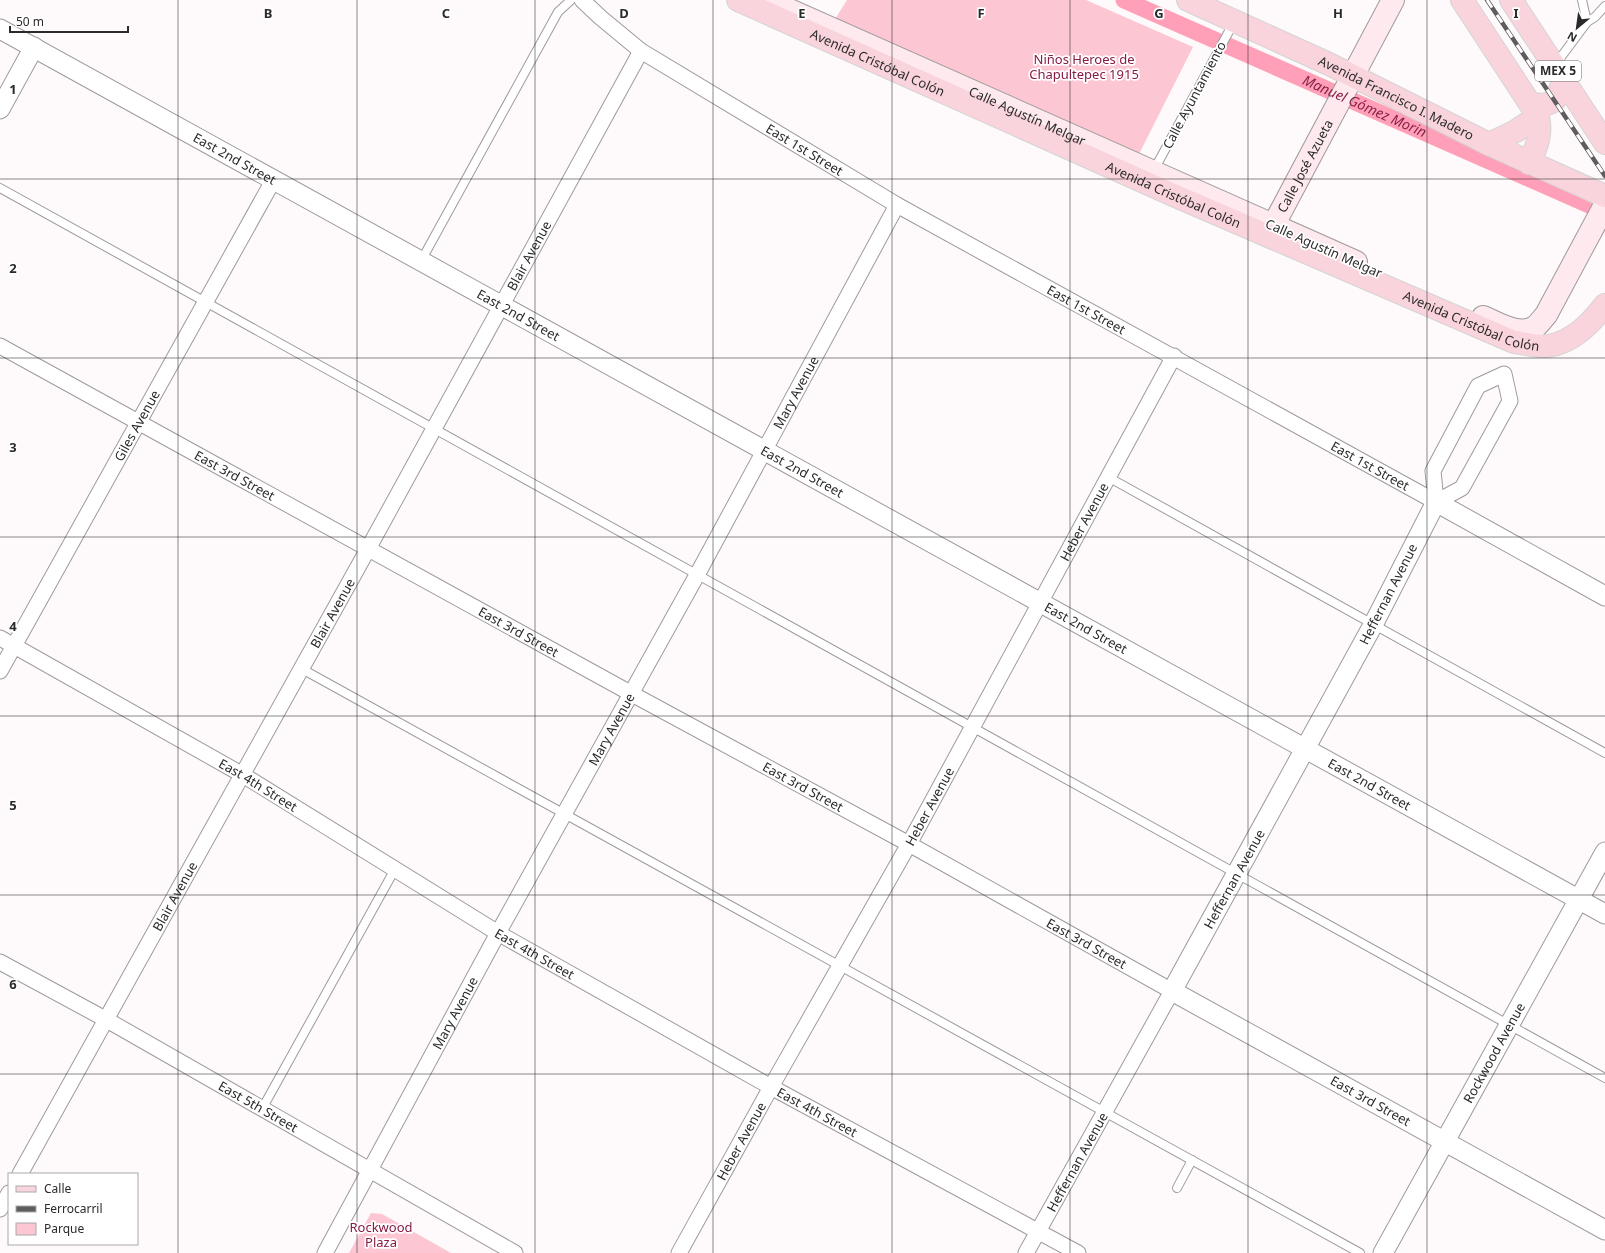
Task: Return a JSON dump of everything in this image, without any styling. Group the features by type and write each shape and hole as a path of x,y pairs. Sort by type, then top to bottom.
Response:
{"main road":[{"name":"Avenida Cristóbal Colón","path":"738,0 1171,194 1514,342 1547,346 1570,340 1593,319 1605,305"},
{"name":"Calle Agustín Melgar","path":"767,0 1153,171 1273,226 1510,329 1523,330 1535,327 1546,315 1605,205"},
{"name":"Avenida Francisco I. Madero","path":"1188,0 1235,20 1353,75 1529,163 1605,196"},
{"name":"Calle José Azueta","path":"1273,226 1392,0"},
{"name":"MEX 5","path":"1462,0 1535,110 1541,129 1538,142 1529,163"},
{"name":"MEX 5","path":"1511,0 1605,144"},
{"path":"1489,144 1516,131 1535,110 1555,101 1560,93 1559,72"}],"street":[{"name":"East 1st Street","path":"582,0 641,51 897,205 1174,356 1605,596"},
{"name":"East 2nd Street","path":"0,29 1039,601 1305,750 1605,914"},
{"path":"0,109 34,47"},
{"name":"Blair Avenue","path":"21,1173 302,669 641,51"},
{"name":"Giles Avenue","path":"0,671 204,302 274,179"},
{"name":"Mary Avenue","path":"325,1253 498,933 697,575 897,205"},
{"name":"East 3rd Street","path":"0,346 632,694 909,844 1605,1230"},
{"name":"Heber Avenue","path":"679,1253 909,844 1039,601 1174,356"},
{"path":"1504,374 1510,401 1462,488 1436,502 1433,471 1478,386 1504,374"},
{"name":"Heffernan Avenue","path":"1026,1253 1305,750 1373,625 1436,502"},
{"name":"East 4th Street","path":"0,638 243,775 498,933 771,1087 1078,1253"},
{"name":"Rockwood Avenue","path":"1383,1253 1444,1140 1605,852"},
{"name":"East 5th Street","path":"0,962 107,1020 515,1253"},
{"path":"0,1209 8,1195"}],"lane":[{"path":"421,261 558,12 571,0"},
{"path":"1582,0 1587,22"},
{"path":"1559,72 1587,22 1595,17 1605,6"},
{"name":"Calle Ayuntamiento","path":"1153,171 1235,20"},
{"path":"0,188 1605,1078"},
{"path":"1108,477 1605,754"},
{"path":"302,669 564,815 840,965 1360,1253"},
{"path":"262,1109 395,869"},
{"path":"1177,1188 1192,1160"}],"green space":[{"name":"Niños Heroes de Chapultepec 1915","path":"847,0 1086,0 1193,47 1138,156 832,24"},
{"name":"Rockwood Plaza","path":"371,1213 382,1214 451,1253 349,1253"}],"waterway":[{"name":"Manuel Gómez Morin","path":"1124,0 1605,212"}],"railway":[{"path":"1487,0 1605,176"}]}
